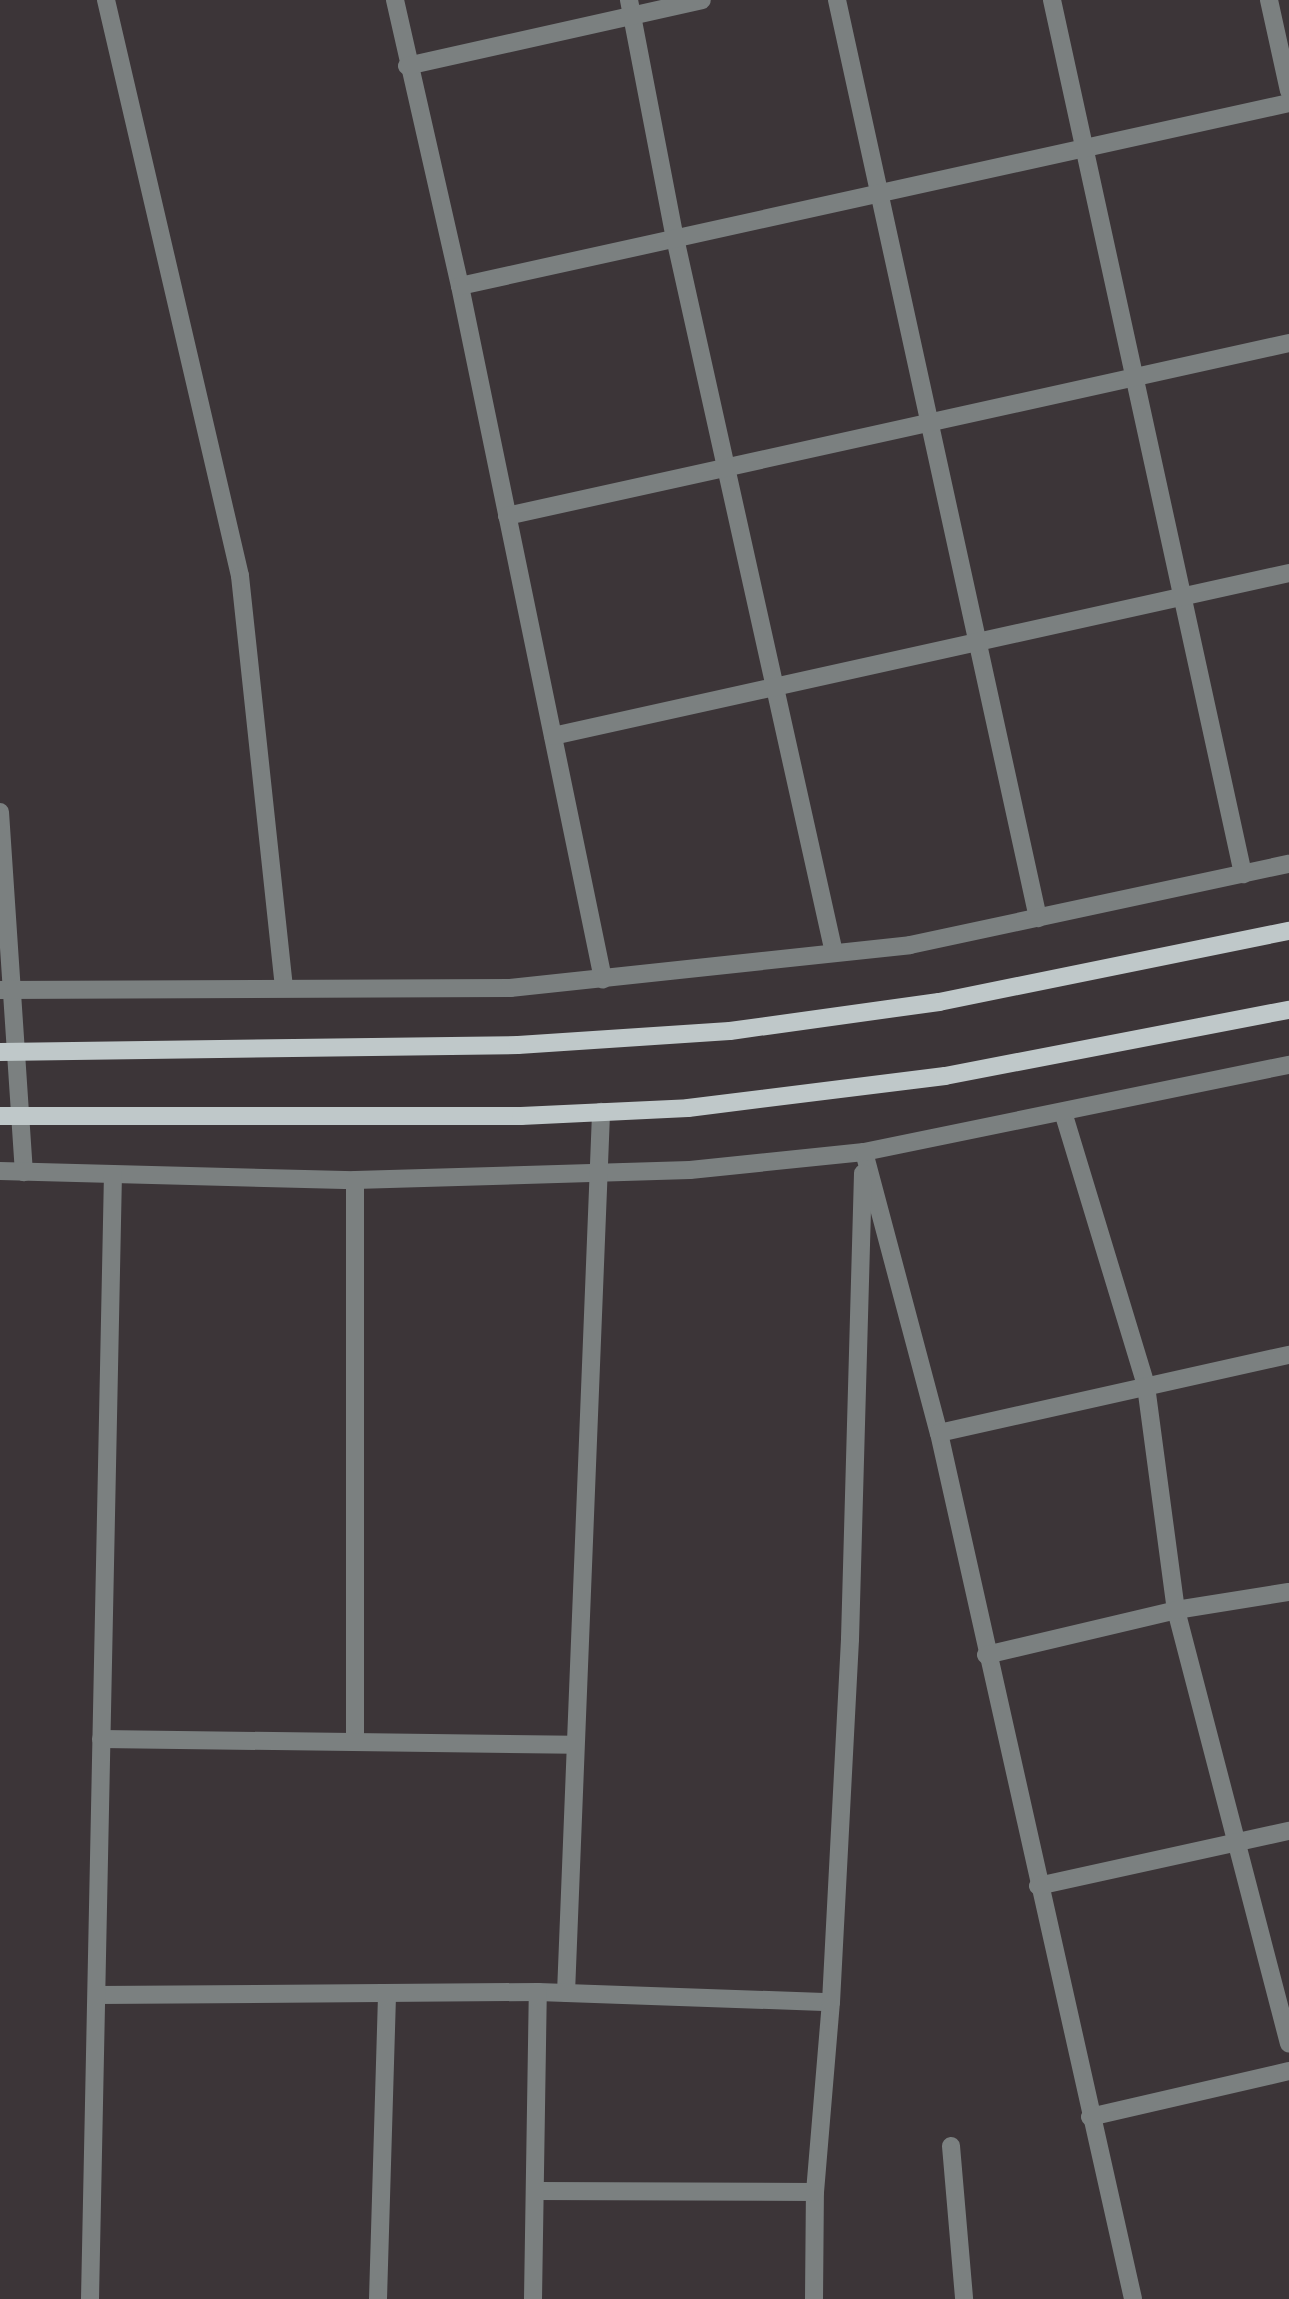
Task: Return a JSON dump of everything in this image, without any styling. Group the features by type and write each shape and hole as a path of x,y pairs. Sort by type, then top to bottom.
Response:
{"main road":[{"path":"8,1052 519,1045 730,1031 939,1002 1289,931"},
{"path":"0,1116 521,1116 601,1112 859,1090 1289,1010"}],"street":[{"path":"106,0 240,576 284,986"},
{"path":"396,0 407,66 460,286 603,979"},
{"path":"407,66 631,8 702,0"},
{"path":"837,0 1038,918"},
{"path":"1052,0 1243,874"},
{"path":"1269,0 1289,91"},
{"path":"631,8 675,238 834,953"},
{"path":"460,286 1289,103"},
{"path":"508,516 1289,343"},
{"path":"553,736 1289,573"},
{"path":"0,812 8,1052 21,1116 24,1172"},
{"path":"6,990 284,986 510,988 603,979 910,945 1289,864"},
{"path":"0,1171 355,1180 690,1170 864,1152 1289,1065"},
{"path":"566,1993 574,1745 602,1173 601,1112"},
{"path":"1063,1112 1146,1386 1176,1611 1240,1843 1289,2044"},
{"path":"864,1152 939,1433 986,1655 1133,2299"},
{"path":"814,2299 815,2192 831,2001 850,1639 864,1152"},
{"path":"90,2299 113,1174"},
{"path":"355,1180 355,1742"},
{"path":"939,1433 1289,1355"},
{"path":"986,1655 1176,1611 1289,1592"},
{"path":"101,1739 574,1745"},
{"path":"1038,1886 1289,1831"},
{"path":"97,1994 538,1992 831,2001"},
{"path":"533,2299 538,1992"},
{"path":"378,2299 387,1993"},
{"path":"1090,2118 1289,2071"},
{"path":"951,2146 964,2299"},
{"path":"536,2191 815,2192"}]}
